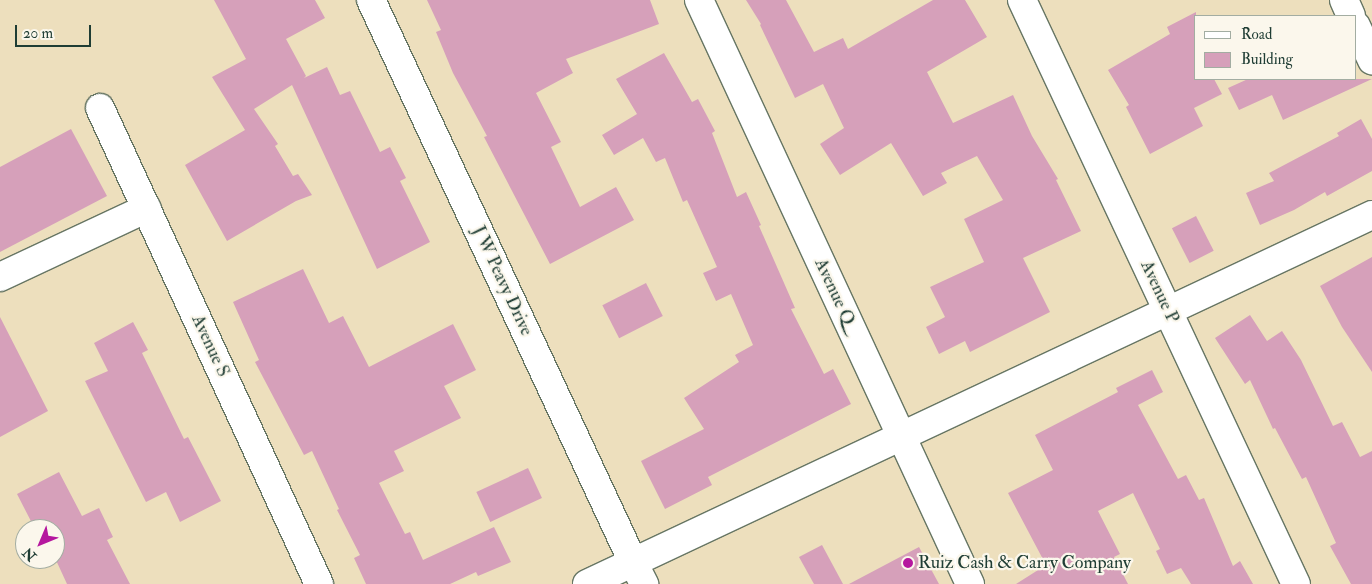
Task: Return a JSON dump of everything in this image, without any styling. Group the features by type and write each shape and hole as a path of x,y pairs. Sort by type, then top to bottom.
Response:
{"street":[{"name":"J W Peavy Drive","path":"371,0 638,573"},
{"name":"Avenue Q","path":"699,0 970,584"},
{"name":"Avenue P","path":"1022,0 1296,584"},
{"path":"1344,0 1351,15"},
{"path":"1357,28 1372,60"},
{"name":"Avenue S","path":"100,108 148,208 319,584"},
{"path":"0,277 148,208"},
{"path":"586,584 638,573 902,438 1372,216"}],"building":[{"path":"214,0 315,0 325,18 286,39 306,76 304,78 327,67 340,95 350,91 380,152 390,147 406,178 400,181 430,242 377,269 292,85 254,109 278,144 275,146 293,176 298,174 312,195 296,201 227,241 185,165 245,130 212,77 246,59"},
{"path":"427,0 650,0 659,24 566,59 573,73 536,93 561,142 551,147 580,207 616,187 634,220 550,264 484,137 487,136 453,73 436,32 441,30"},
{"path":"746,0 786,0 814,52 843,38 848,49 933,0 965,0 987,37 927,72 953,123 1013,95 1032,136 1058,179 1056,180 1081,231 1023,258 1050,312 970,352 965,341 939,354 926,327 945,317 930,287 984,262 964,219 1003,200 977,156 941,173 947,183 923,196 891,143 840,175 820,144 844,128 823,84 795,98 761,24"},
{"path":"1196,12 1196,15 1194,15 1194,80 1215,80 1222,94 1194,108 1203,126 1150,154 1126,107 1129,105 1108,70 1170,34 1167,27"},
{"path":"664,53 692,102 698,99 715,131 712,133 737,197 746,192 795,308 791,309 824,374 833,369 851,404 708,477 712,485 665,509 641,461 704,429 684,398 739,362 735,355 753,345 731,294 716,301 703,273 717,267 687,200 683,202 665,158 656,162 643,138 614,155 602,135 637,114 616,79"},
{"path":"1372,79 1283,120 1272,95 1239,110 1228,88 1246,80"},
{"path":"1361,119 1372,139 1372,171 1327,196 1325,192 1294,210 1260,225 1246,193 1274,181 1269,173 1339,136 1337,133"},
{"path":"71,129 107,196 0,252 0,167"},
{"path":"1196,216 1214,251 1190,263 1172,228"},
{"path":"1372,257 1372,372 1342,327 1320,286"},
{"path":"303,269 329,323 343,316 369,367 453,324 476,370 444,386 461,418 394,451 404,471 379,483 405,534 410,532 423,560 494,527 511,562 478,576 476,572 450,584 366,584 354,558 360,555 337,510 339,509 312,451 304,455 255,362 259,360 233,302"},
{"path":"646,283 663,316 619,338 602,305"},
{"path":"1250,315 1267,341 1282,331 1301,360 1333,426 1342,422 1360,457 1372,451 1372,584 1351,584 1330,546 1336,543 1306,477 1302,479 1275,428 1273,429 1250,380 1245,384 1215,338"},
{"path":"0,317 48,411 0,437"},
{"path":"133,322 148,350 142,353 184,439 188,437 221,501 180,522 166,492 146,502 85,381 108,371 94,343"},
{"path":"1152,370 1163,392 1138,405 1178,479 1186,475 1199,500 1204,498 1233,566 1240,561 1253,584 1191,584 1181,568 1167,574 1156,551 1160,549 1133,493 1098,511 1120,554 1114,557 1128,584 1016,584 1046,565 1008,493 1053,470 1035,435 1118,392 1116,388"},
{"path":"528,468 542,498 490,522 476,492"},
{"path":"59,472 82,516 99,508 113,537 107,540 130,584 67,584 60,569 65,569 65,519 30,519 17,494"},
{"path":"822,545 843,584 814,584 799,557"},
{"name":"Ruiz Cash & Carry Company","path":"919,547 939,584 849,584"}],"place":[{"name":"Ruiz Cash & Carry Company","path":"908,563"}]}
